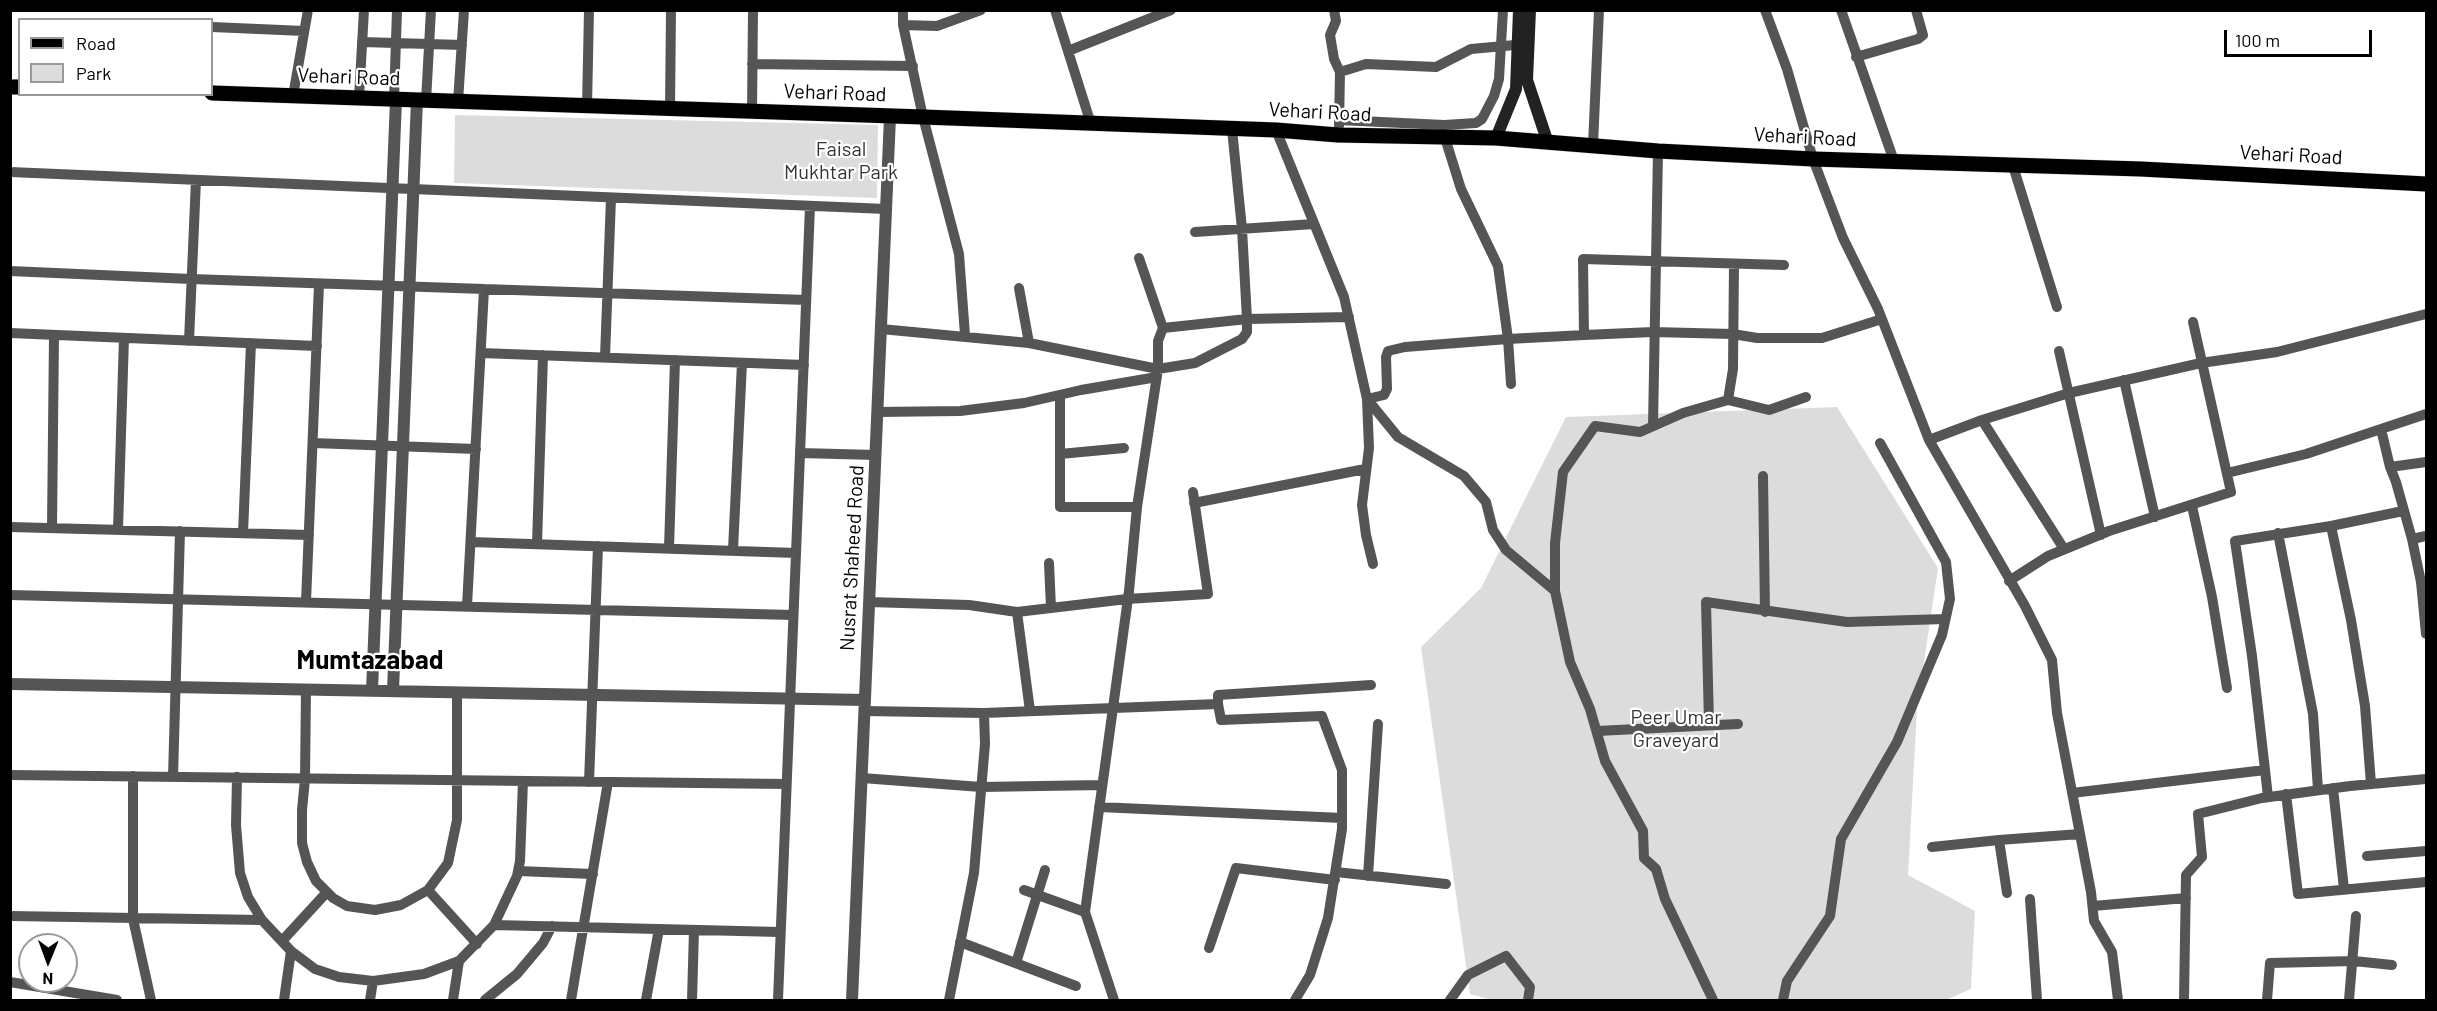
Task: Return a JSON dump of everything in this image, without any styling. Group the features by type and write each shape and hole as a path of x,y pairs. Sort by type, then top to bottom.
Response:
{"main road":[{"path":"1519,10 1527,80 1547,140"},
{"path":"1496,138 1516,88 1530,10"},
{"name":"Vehari Road","path":"213,93 1232,129 1339,128 1445,138 1547,140 1658,151 1813,159 2141,169 2427,184"}],"street":[{"path":"293,96 308,10"},
{"path":"359,98 364,10"},
{"path":"372,690 397,10"},
{"path":"393,690 413,189 431,10"},
{"path":"458,102 464,10"},
{"path":"586,107 589,10"},
{"path":"670,110 671,10"},
{"path":"752,111 753,10"},
{"path":"903,10 903,25 914,66 923,117 959,254 965,335"},
{"path":"903,25 938,26 981,10"},
{"path":"1055,10 1091,124"},
{"path":"1068,51 1171,10"},
{"path":"1334,10 1336,21 1330,35 1334,59 1340,72 1339,128 1476,123 1482,118 1494,96 1499,79 1503,10"},
{"path":"1593,145 1599,10"},
{"path":"1765,10 1787,69 1813,159 1843,238 1882,319 1929,440 2025,606 2052,660 2057,713 2094,921 2112,952 2118,1000"},
{"path":"1841,10 1894,161"},
{"path":"1856,57 1918,39 1923,35 1916,10"},
{"path":"213,27 304,31"},
{"path":"362,42 462,45"},
{"path":"1340,72 1366,64 1436,67 1471,49 1524,44"},
{"path":"752,63 914,66"},
{"name":"Nusrat Shaheed Road","path":"852,1000 890,117"},
{"path":"877,412 960,411 1024,403 1195,363 1242,339 1247,332 1247,319 1242,229 1232,129"},
{"path":"1276,130 1344,297 1367,399 1369,448 1362,506 1373,564"},
{"path":"1445,138 1461,189 1498,266 1508,339 1511,384"},
{"path":"1653,426 1654,262 1658,151"},
{"path":"2013,166 2057,307"},
{"path":"10,172 886,209"},
{"path":"189,341 196,180"},
{"path":"605,357 611,198"},
{"path":"778,1000 810,206"},
{"path":"1195,232 1314,224"},
{"path":"1114,1000 1085,912 1137,507 1157,373 1158,341 1163,328 1139,258"},
{"path":"1584,335 1583,259 1784,265"},
{"path":"1728,400 1733,369 1734,264"},
{"path":"10,271 806,300"},
{"path":"306,602 319,284"},
{"path":"1019,288 1029,343"},
{"path":"467,606 484,289"},
{"path":"1929,440 1982,420 2069,393 2201,363 2277,352 2427,314"},
{"path":"1163,328 1247,319 1348,317"},
{"path":"1367,399 1384,395 1387,390 1386,357 1388,351 1394,348 1508,339 1653,332 1733,334 1756,338 1822,338 1882,319"},
{"path":"2009,581 2048,556 2064,549 2232,492 2193,322"},
{"path":"881,329 965,335 1029,343 1157,373"},
{"path":"10,333 317,346"},
{"path":"52,528 54,335"},
{"path":"118,530 124,338"},
{"path":"243,533 251,343"},
{"path":"2059,351 2101,535"},
{"path":"481,353 804,365"},
{"path":"537,544 543,355"},
{"path":"669,548 675,360"},
{"path":"733,550 741,363"},
{"path":"2124,380 2155,517"},
{"path":"1060,395 1060,507 1137,507"},
{"path":"1713,1000 1665,898 1656,869 1644,858 1643,831 1605,761 1597,731 1570,663 1555,591 1555,543 1563,472 1595,426 1640,432 1683,413 1728,400 1769,410 1806,397"},
{"path":"1367,399 1398,437 1464,476 1486,501 1493,530 1506,550 1555,591"},
{"path":"2227,473 2306,454 2427,414"},
{"path":"1982,420 2064,549"},
{"path":"2381,429 2412,539 2421,582 2427,633"},
{"path":"313,443 476,450"},
{"path":"1783,1000 1787,981 1830,916 1841,839 1897,742 1942,635 1950,599 1946,562 1880,443"},
{"path":"1060,454 1124,448"},
{"path":"800,453 876,455"},
{"path":"2390,467 2427,462"},
{"path":"869,602 969,605 1017,612 1127,599 1208,594 1194,497 1365,469"},
{"path":"1763,476 1765,612"},
{"path":"2192,506 2212,597 2227,688"},
{"path":"2268,797 2252,656 2235,541 2331,526 2403,511"},
{"path":"2331,526 2351,620 2365,706 2371,784"},
{"path":"10,527 309,535"},
{"path":"173,777 180,531"},
{"path":"2278,533 2313,714 2318,790"},
{"path":"2412,539 2427,536"},
{"path":"471,542 796,552"},
{"path":"589,782 598,546"},
{"path":"1049,563 1051,608"},
{"path":"10,595 793,615"},
{"path":"1709,723 1706,602 1847,622 1945,619"},
{"path":"1017,612 1030,711"},
{"path":"10,684 790,699 984,713 1218,704"},
{"path":"1295,1000 1310,975 1328,918 1342,818 1342,770 1322,716 1221,720 1218,695 1371,685"},
{"path":"306,689 302,843 307,862 316,881 327,892 347,906 375,910 401,905 428,890 448,863 454,844 458,780 457,692"},
{"path":"949,1000 974,873 985,744 984,713"},
{"path":"1597,731 1738,723"},
{"path":"1368,876 1378,724"},
{"path":"2072,793 2265,770"},
{"path":"10,775 786,784"},
{"path":"133,777 133,919 151,1000"},
{"path":"237,777 236,825 240,873 248,897 262,920 291,951 315,969 373,981 424,974 459,961 494,925 518,871 522,837 523,781"},
{"path":"862,778 981,787 1101,786"},
{"path":"2184,1000 2186,875 2202,857 2198,814 2286,794 2427,779"},
{"path":"571,1000 608,782"},
{"path":"2333,788 2344,889"},
{"path":"2286,794 2298,894 2427,882"},
{"path":"1099,807 1342,818"},
{"path":"1932,847 2080,834"},
{"path":"1999,840 2007,893"},
{"path":"2367,856 2427,851"},
{"path":"1209,948 1236,868 1335,876 1368,876 1446,884"},
{"path":"1016,963 1045,870"},
{"path":"518,871 592,874"},
{"path":"428,890 477,944"},
{"path":"1024,890 1085,912"},
{"path":"282,941 327,892"},
{"path":"2093,906 2186,898"},
{"path":"2030,899 2037,1000"},
{"path":"10,916 262,920"},
{"path":"2349,1000 2356,916"},
{"path":"494,925 780,932"},
{"path":"485,1000 517,974 543,943 552,926"},
{"path":"646,1000 659,929"},
{"path":"692,1000 694,930"},
{"path":"960,942 1076,986"},
{"path":"284,1000 291,951"},
{"path":"1449,1000 1468,975 1506,956 1530,987 1528,1000"},
{"path":"453,1000 459,961"},
{"path":"2268,1000 2270,963 2354,961 2392,965"},
{"path":"370,1000 373,981"},
{"path":"10,982 62,996 117,1000"}],"green space":[{"name":"Faisal Mukhtar Park","path":"455,115 878,125 877,198 454,183"},
{"name":"Peer Umar Graveyard","path":"1837,407 1938,568 1917,709 1908,875 1975,911 1971,989 1946,1000 1492,1000 1470,994 1421,647 1481,588 1566,417"}],"district":[{"name":"Mumtazabad","path":"370,660"}]}
